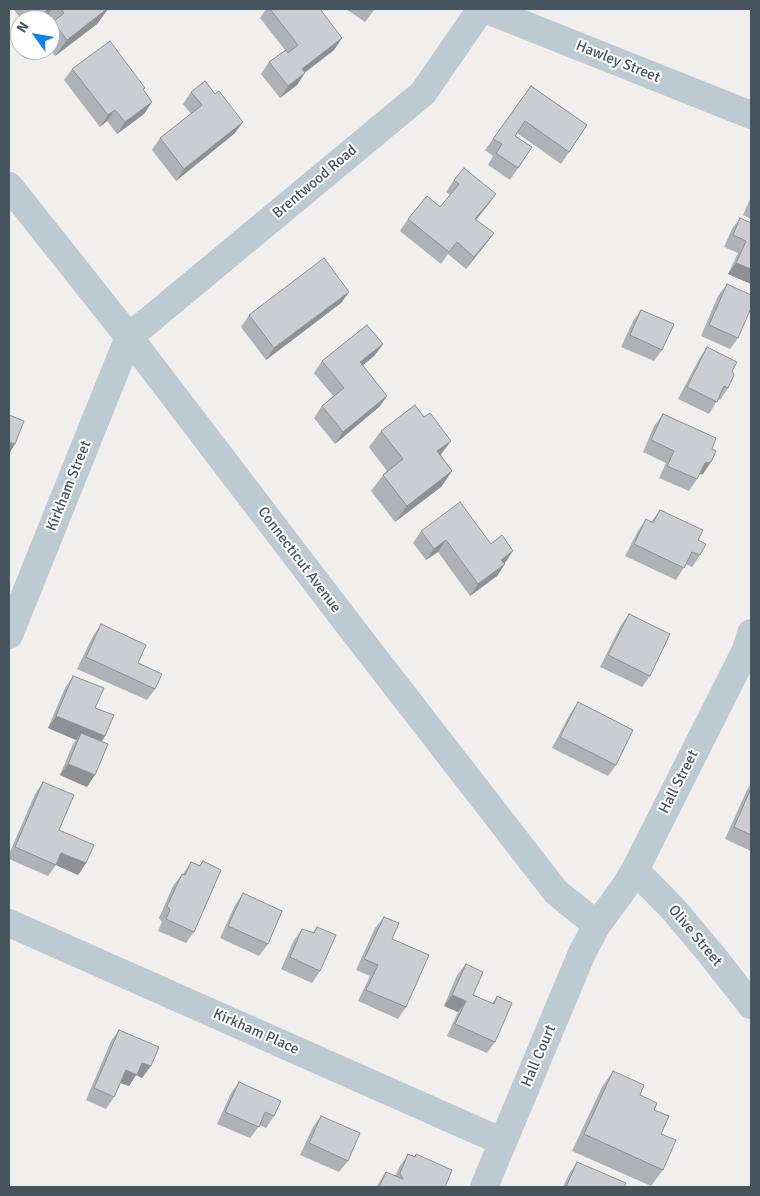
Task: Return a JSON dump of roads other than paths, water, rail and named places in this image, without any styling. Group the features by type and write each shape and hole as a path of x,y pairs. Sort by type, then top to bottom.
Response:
{"street":[{"name":"Hawley Street","path":"483,9 751,115"},
{"name":"Brentwood Road","path":"129,337 422,93 483,9"},
{"name":"Connecticut Avenue","path":"9,186 129,337 340,614 556,892 597,925"},
{"name":"Kirkham Street","path":"9,635 129,337"},
{"name":"Hall Street","path":"597,925 635,870 746,650 751,633"},
{"name":"Olive Street","path":"635,870 674,910 751,1005"},
{"name":"Kirkham Place","path":"9,923 503,1142"},
{"name":"Hall Court","path":"484,1187 582,953 597,925"}]}
